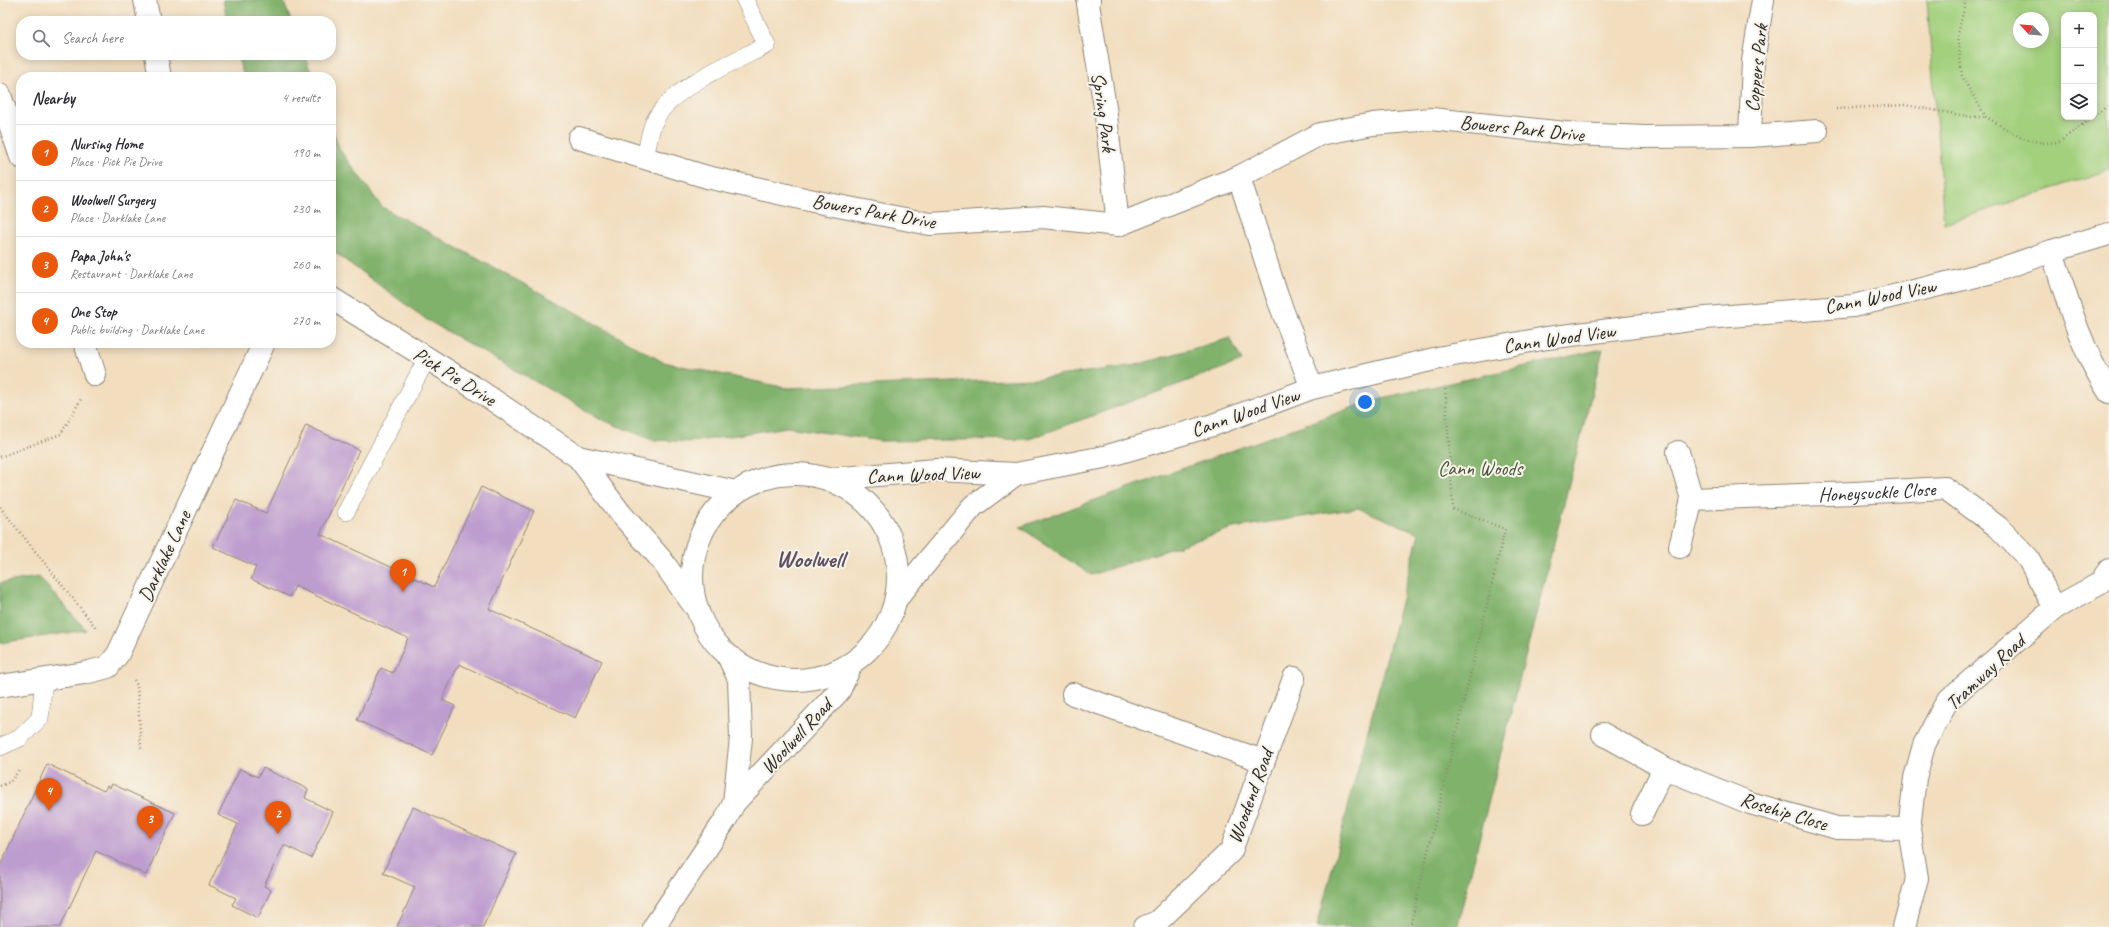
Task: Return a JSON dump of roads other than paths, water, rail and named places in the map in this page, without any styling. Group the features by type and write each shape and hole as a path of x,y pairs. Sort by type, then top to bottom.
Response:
{"street":[{"path":"145,0 148,16"},
{"name":"Spring Park","path":"1089,0 1088,4 1105,107 1118,225"},
{"name":"Coppers Park","path":"1750,136 1753,61 1764,0"},
{"path":"157,60 159,72"},
{"path":"0,95 16,142"},
{"name":"Bowers Park Drive","path":"579,138 707,177 818,202 930,224 1043,217 1118,225 1239,177 1320,134 1373,124 1431,119 1575,134 1636,137 1750,136 1817,132"},
{"path":"1239,177 1277,296 1312,388"},
{"name":"Cann Wood View","path":"830,479 936,470 1016,474 1111,455 1213,425 1312,388 1443,357 1547,338 1706,318 1853,306 1992,272 2052,251 2109,234"},
{"path":"2052,251 2072,312 2095,371 2109,392"},
{"name":"Pick Pie Drive","path":"336,301 578,456 736,492"},
{"path":"87,348 96,375"},
{"name":"Darklake Lane","path":"0,686 85,673 108,667 118,654 262,348"},
{"path":"1678,452 1692,499 1680,547"},
{"name":"Pick Pie Drive","path":"578,456 621,514 660,558 694,605"},
{"path":"797,473 830,479 856,493 877,514 892,539 899,569 897,598 881,636 851,665 811,680 767,678 729,658 707,634 694,605 690,573 697,541 712,513 736,492 765,477 797,473"},
{"name":"Cann Wood View","path":"897,598 974,506 1016,474"},
{"name":"Honeysuckle Close","path":"1692,499 1945,488 1998,527 2028,558 2055,608"},
{"name":"Tramway Road","path":"1904,927 1917,878 1909,829 1916,778 1924,745 1947,701 2055,608 2106,582"},
{"name":"Woolwell Road","path":"729,658 738,679 741,738 734,803"},
{"name":"Woolwell Road","path":"654,927 726,819 734,803 839,691 851,665"},
{"name":"Woodend Road","path":"1155,925 1231,851 1294,678"},
{"path":"1073,694 1263,761"},
{"name":"Rosehip Close","path":"1603,734 1664,768 1750,803 1837,828 1909,829"},
{"path":"1642,814 1664,768"}],"lane":[{"path":"645,158 654,122 662,109 683,89 767,45 745,0"},
{"path":"346,512 427,358"},
{"path":"0,747 20,738 40,718 44,680"}],"place":[{"name":"Nursing Home","path":"403,592"},
{"name":"One Stop","path":"49,811"},
{"name":"Woolwell Surgery","path":"278,834"},
{"name":"Papa John's","path":"150,839"}],"district":[{"name":"Woolwell","path":"810,559"}],"park label":[{"name":"Cann Woods","path":"1480,468"}]}
